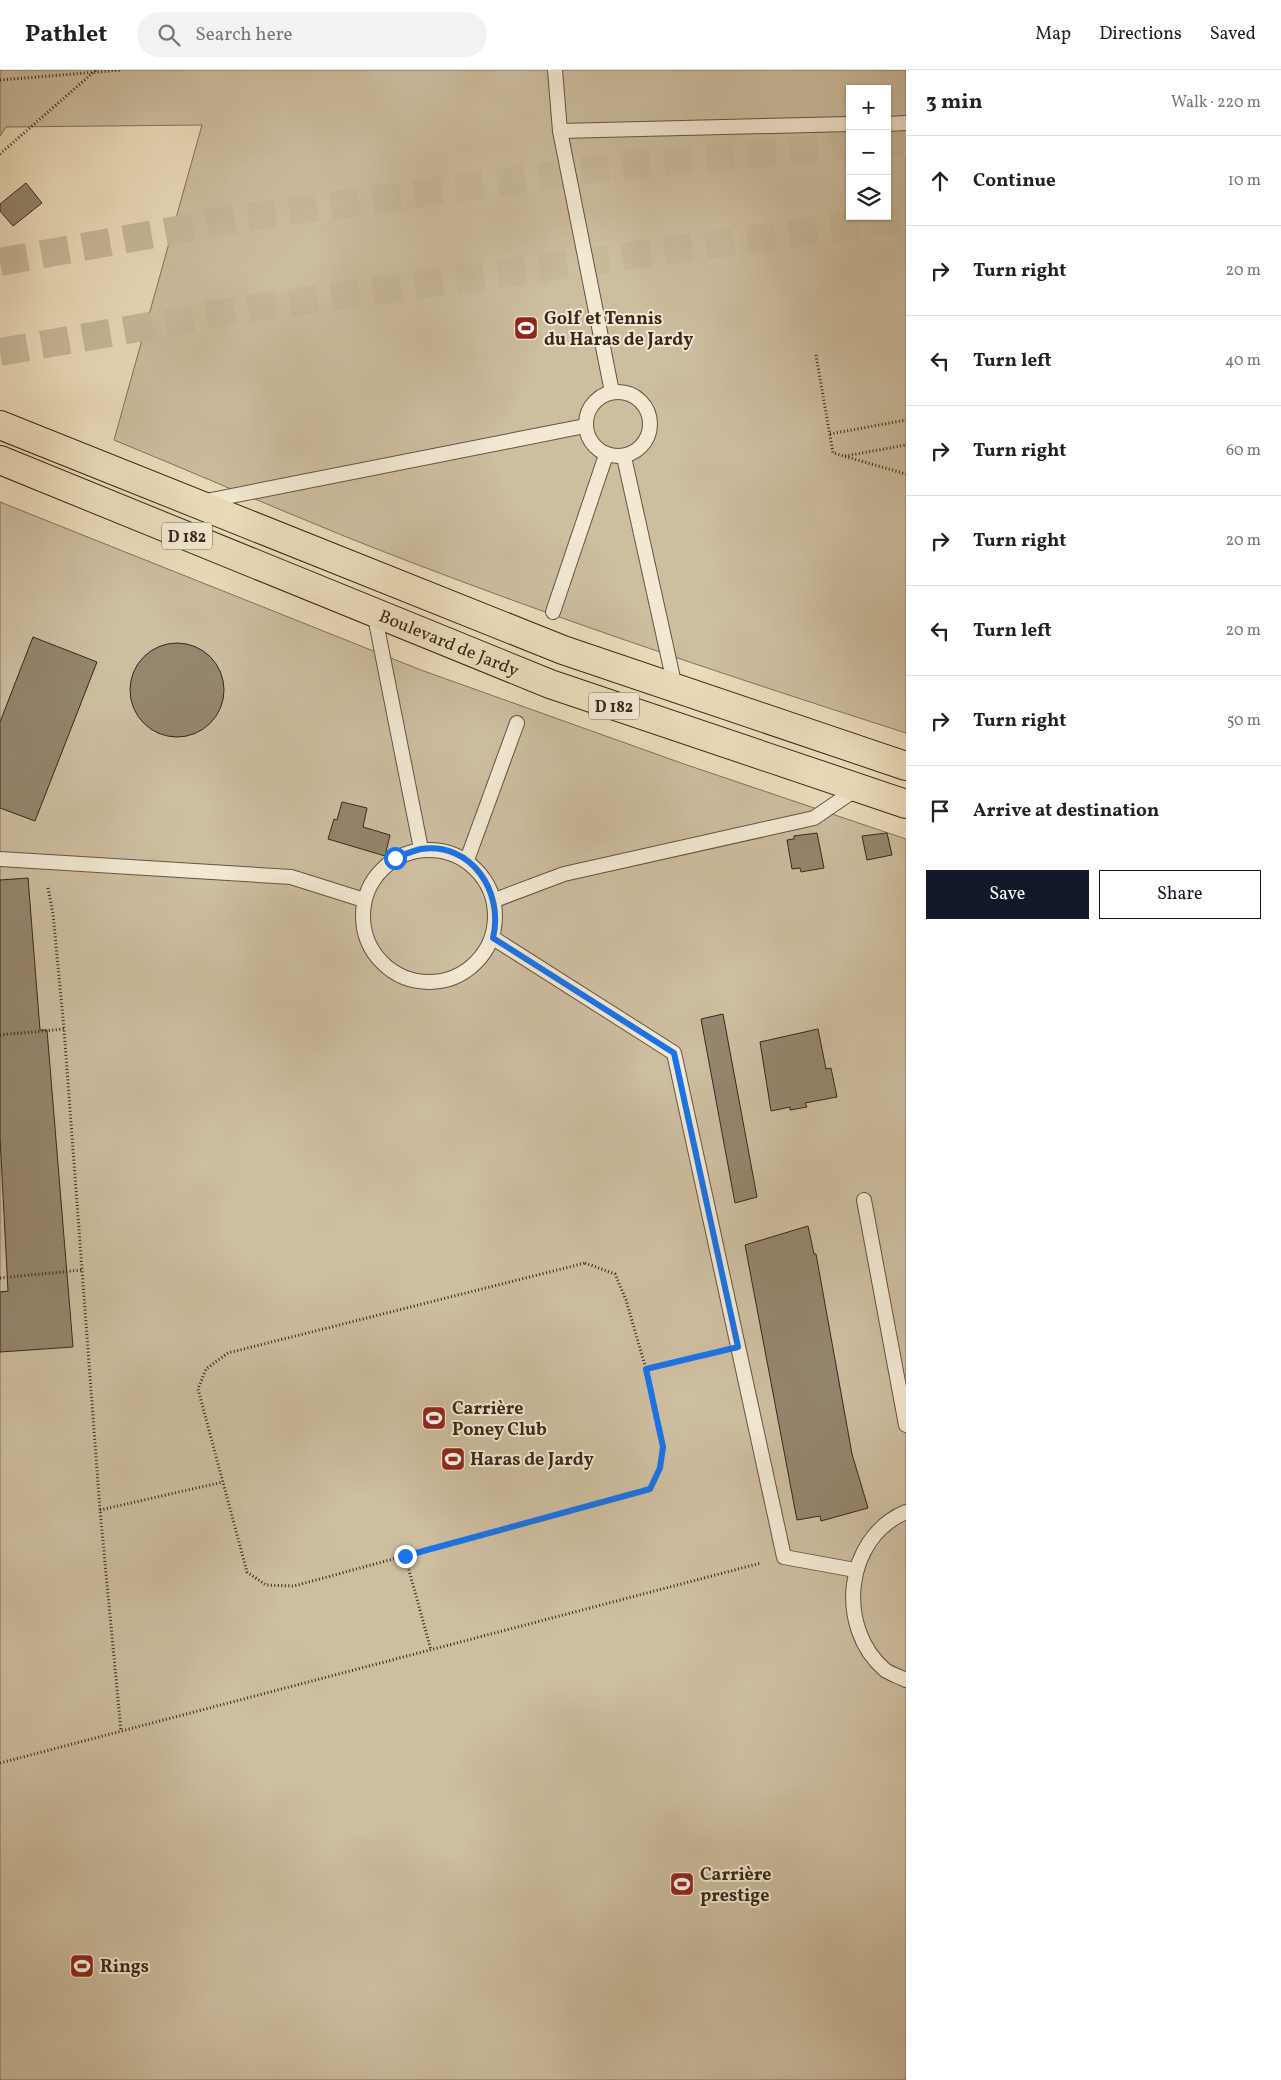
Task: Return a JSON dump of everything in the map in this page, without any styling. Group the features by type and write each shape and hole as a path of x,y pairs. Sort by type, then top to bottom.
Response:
{"main road":[{"name":"Boulevard de Jardy","path":"0,425 197,502 563,650 906,766"},
{"name":"Boulevard de Jardy","path":"0,460 550,684 906,804"}],"lane":[{"path":"555,70 560,130 612,392"},
{"path":"891,124 906,123"},
{"path":"560,130 846,124"},
{"path":"612,392 632,394 647,409 651,429 642,447 624,457 606,455 591,444 585,426 588,410 598,398 612,392"},
{"path":"197,502 585,426"},
{"path":"553,612 606,455"},
{"path":"624,457 675,688"},
{"path":"374,612 421,849"},
{"path":"467,860 517,723"},
{"path":"494,900 564,874 814,818 858,788"},
{"path":"421,849 446,850 467,860 486,881 494,900 493,938 482,958 464,973 442,982 413,981 386,968 371,950 362,923 364,900 377,873 395,858 421,849"},
{"path":"0,859 44,864 291,877 364,900"},
{"path":"493,938 674,1053 784,1557 855,1570"},
{"path":"864,1200 906,1425"},
{"path":"906,1512 897,1516 873,1537 855,1570 852,1606 865,1645 886,1670 906,1680"}],"path":[{"path":"0,80 122,70"},
{"path":"0,154 96,71"},
{"path":"816,355 833,452 906,474"},
{"path":"830,434 906,420"},
{"path":"844,456 906,445"},
{"path":"44,864 53,914 64,1029 100,1510 120,1731"},
{"path":"0,1035 64,1029"},
{"path":"584,1263 615,1274 626,1300 646,1369 663,1447 660,1468 650,1489 294,1586 266,1585 247,1572 223,1482 198,1389 206,1369 228,1353 584,1263"},
{"path":"0,1278 82,1270"},
{"path":"646,1369 738,1347"},
{"path":"100,1510 223,1482"},
{"path":"405,1556 431,1650"},
{"path":"0,1763 784,1557"}],"shaded area":[{"name":"Golf et Tennis du Haras de Jardy","path":"0,70 906,70 906,733 696,664 487,591 349,538 114,440 202,125 6,127 0,136"},
{"name":"Haras de Jardy","path":"0,502 421,670 684,764 906,839 906,2080 0,2080"}],"building":[{"path":"26,183 42,203 13,226 0,211 0,204"},
{"path":"33,637 97,662 35,821 0,808 0,722"},
{"path":"177,643 195,646 210,657 221,672 224,690 221,708 210,723 195,734 177,737 159,734 144,723 133,708 130,690 133,672 144,657 159,646"},
{"path":"342,802 367,808 363,827 390,835 385,856 328,839 334,819 337,820"},
{"path":"817,833 824,868 801,872 800,868 792,869 787,840 794,839 794,836"},
{"path":"887,833 892,855 867,860 862,836"},
{"path":"28,878 40,1030 47,1030 73,1347 0,1352 0,1292 8,1291 0,1137 0,880"},
{"path":"723,1014 757,1197 735,1203 701,1019"},
{"path":"818,1029 826,1069 831,1068 837,1097 805,1103 807,1107 790,1110 790,1107 771,1111 760,1042"},
{"path":"808,1226 814,1254 816,1254 852,1454 868,1508 821,1521 820,1516 797,1520 745,1245"}],"tunnel":[{"path":"891,142 906,142"},
{"path":"0,262 242,218 627,165 846,146"},
{"path":"0,352 265,306 906,218"}],"place":[{"name":"Golf et Tennis du Haras de Jardy","path":"526,328"},
{"name":"Carrière Poney Club","path":"434,1418"},
{"name":"Haras de Jardy","path":"453,1459"},
{"name":"Carrière prestige","path":"682,1884"},
{"name":"Rings","path":"82,1966"}],"route":[{"path":"395,858 421,849 446,850 467,860 486,881 494,900 493,938 674,1053 738,1347 646,1369 663,1447 660,1468 650,1489 405,1556"}]}
